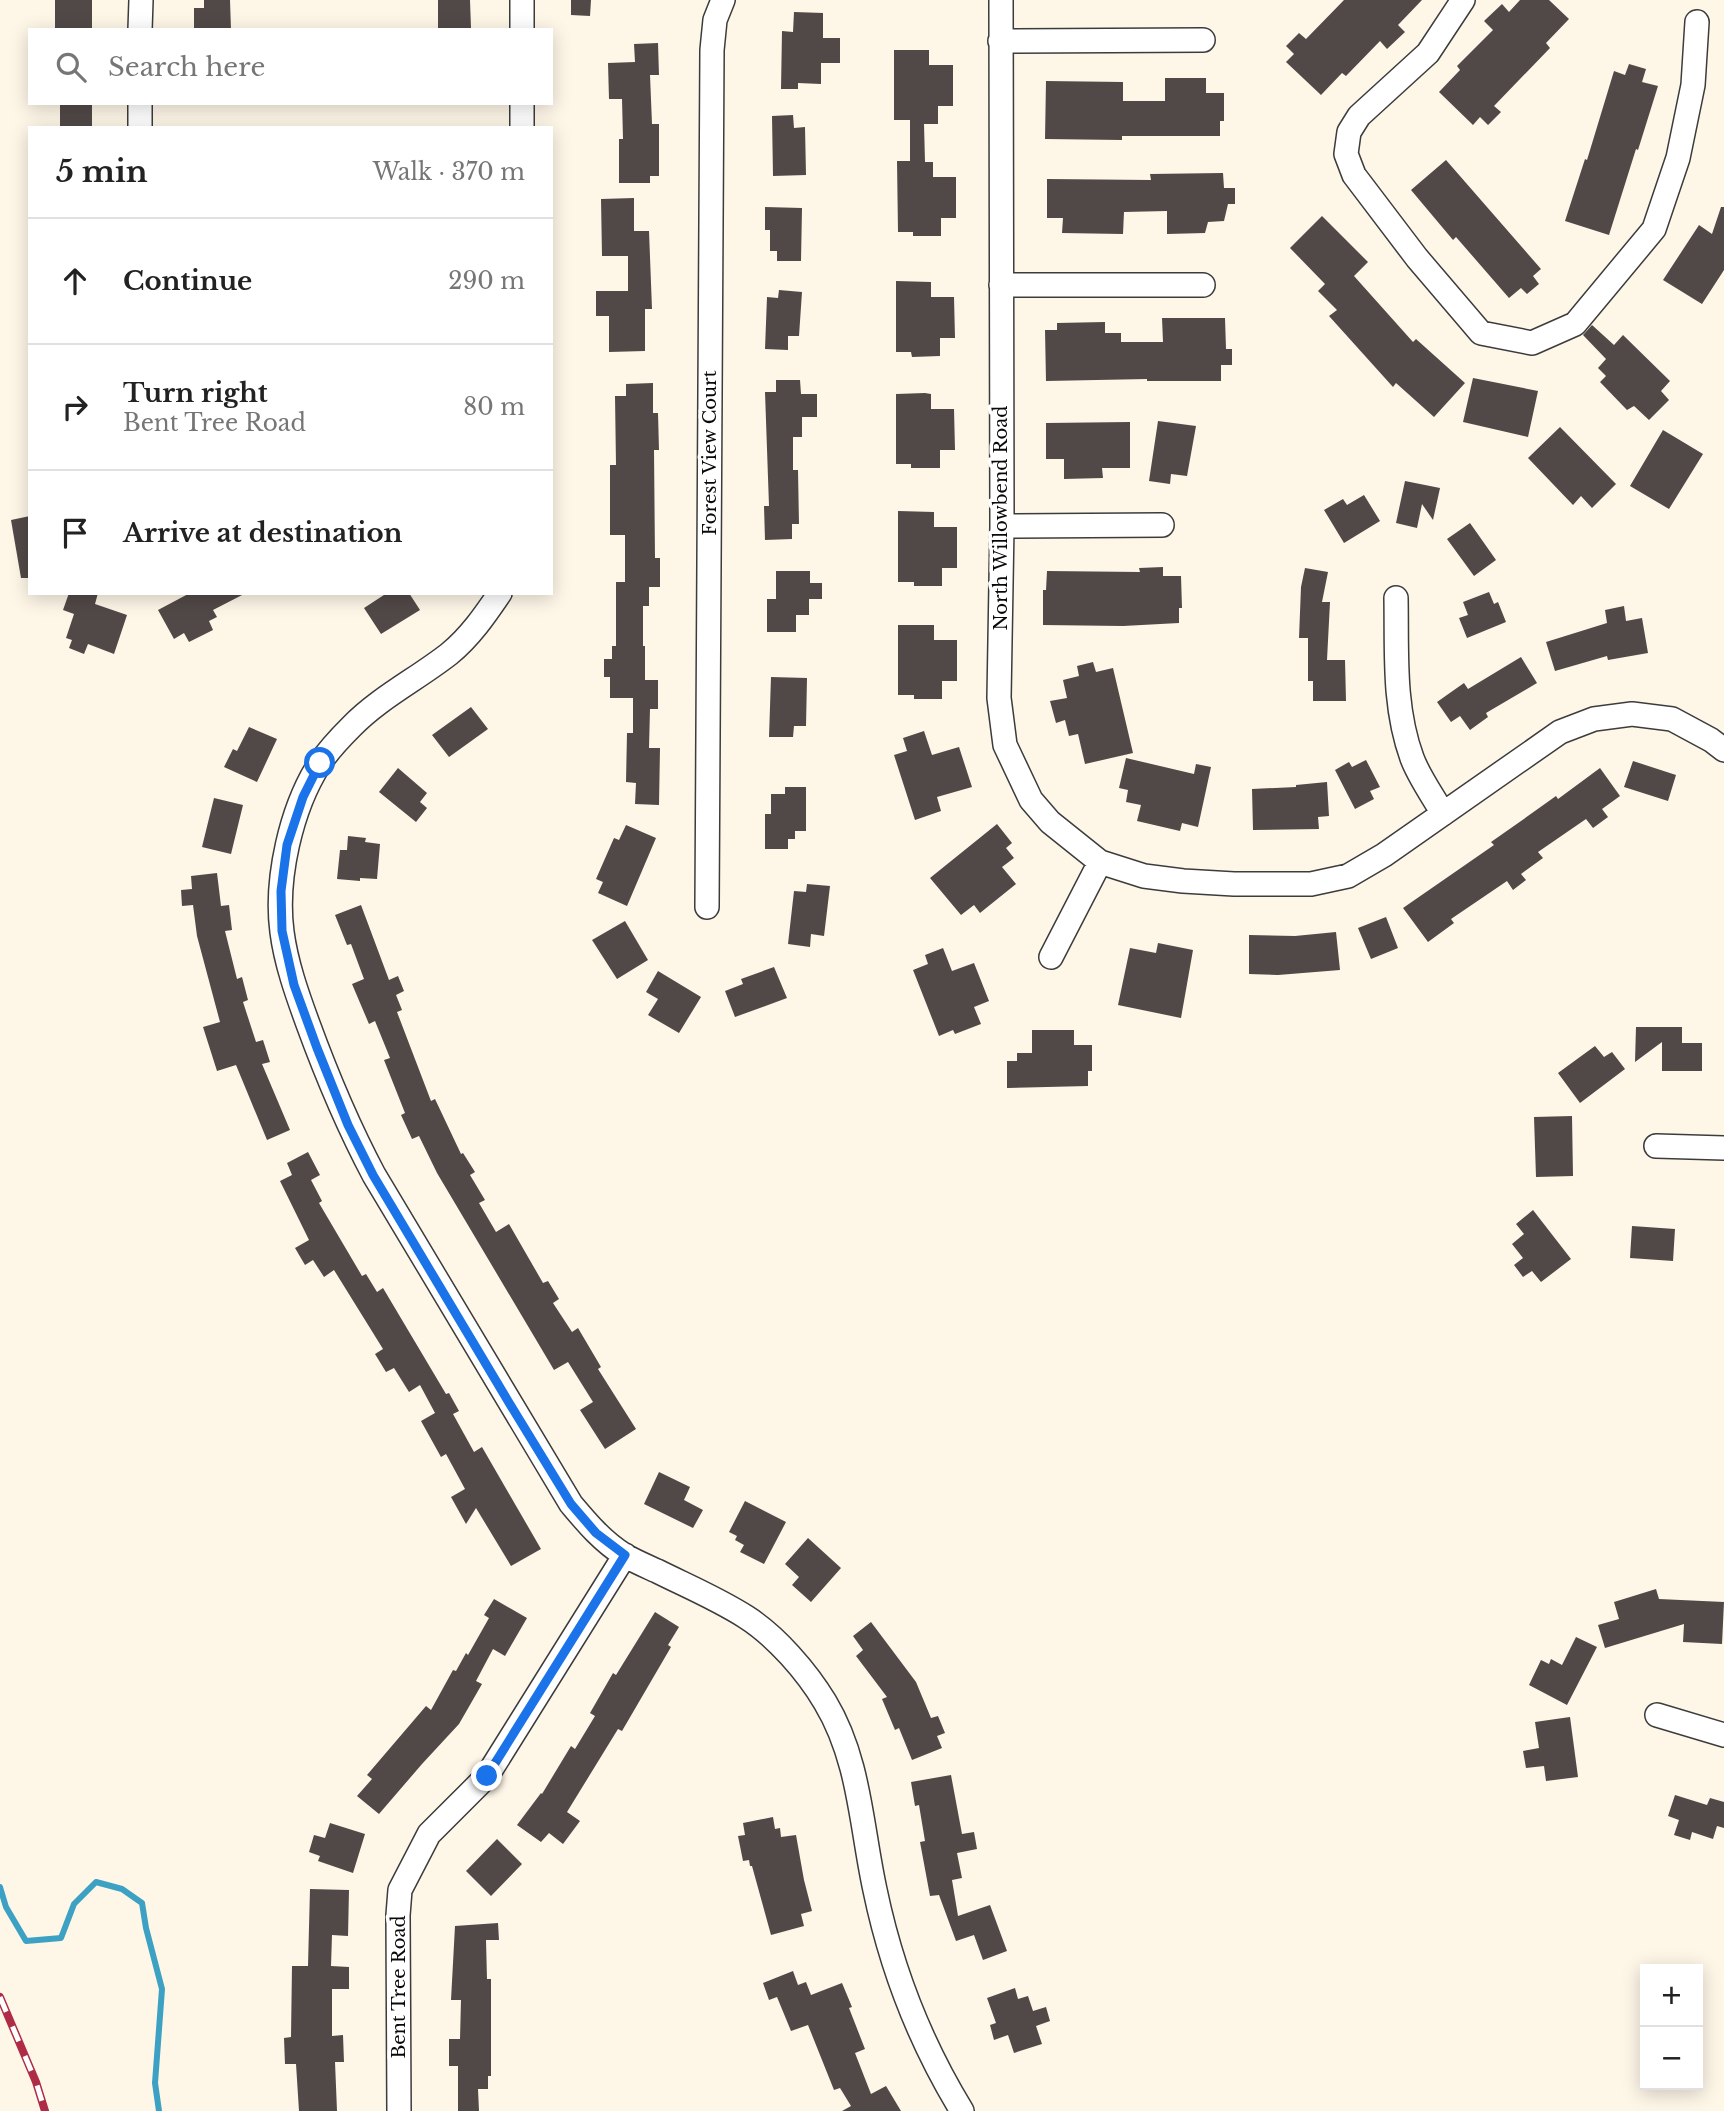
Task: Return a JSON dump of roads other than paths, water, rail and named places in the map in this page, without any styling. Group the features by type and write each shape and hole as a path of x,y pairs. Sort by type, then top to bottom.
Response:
{"street":[{"path":"141,0 141,28"},
{"path":"522,0 522,28"},
{"name":"Forest View Court","path":"707,907 712,50 715,20 723,0"},
{"name":"North Willowbend Road","path":"1000,0 1002,526 999,698 1005,745 1031,800 1050,822 1100,862 1144,876 1234,884 1311,884 1348,876 1384,855 1560,732 1594,719 1632,714 1672,719 1712,740 1724,750"},
{"path":"1463,0 1428,53 1359,116 1349,132 1346,154 1354,175 1418,258 1481,333 1532,343 1575,324 1654,229 1681,146 1693,85 1697,22"},
{"path":"1000,41 1203,40"},
{"path":"140,105 140,126"},
{"path":"522,105 522,126"},
{"path":"1001,285 1203,285"},
{"path":"1002,526 1162,525"},
{"path":"499,595 480,622 450,653 397,689 352,726 320,763 303,797 287,845 281,891 282,931 294,985 348,1125 373,1175 571,1504 596,1533 625,1555 749,1619 793,1658 826,1703 848,1752 859,1793 875,1891 901,1986 942,2079 962,2111"},
{"path":"1396,598 1397,695 1403,730 1413,760 1443,814"},
{"path":"1051,957 1100,862"},
{"path":"1656,1146 1724,1149"},
{"name":"Bent Tree Road","path":"399,2111 400,1891 429,1833 487,1776 625,1555"},
{"path":"1657,1715 1724,1735"}],"waterway":[{"path":"0,1887 6,1907 26,1941 61,1938 74,1904 96,1882 122,1889 142,1903 162,1989 155,2083 159,2111"}],"railway":[{"path":"0,1997 36,2082 45,2111"}]}
